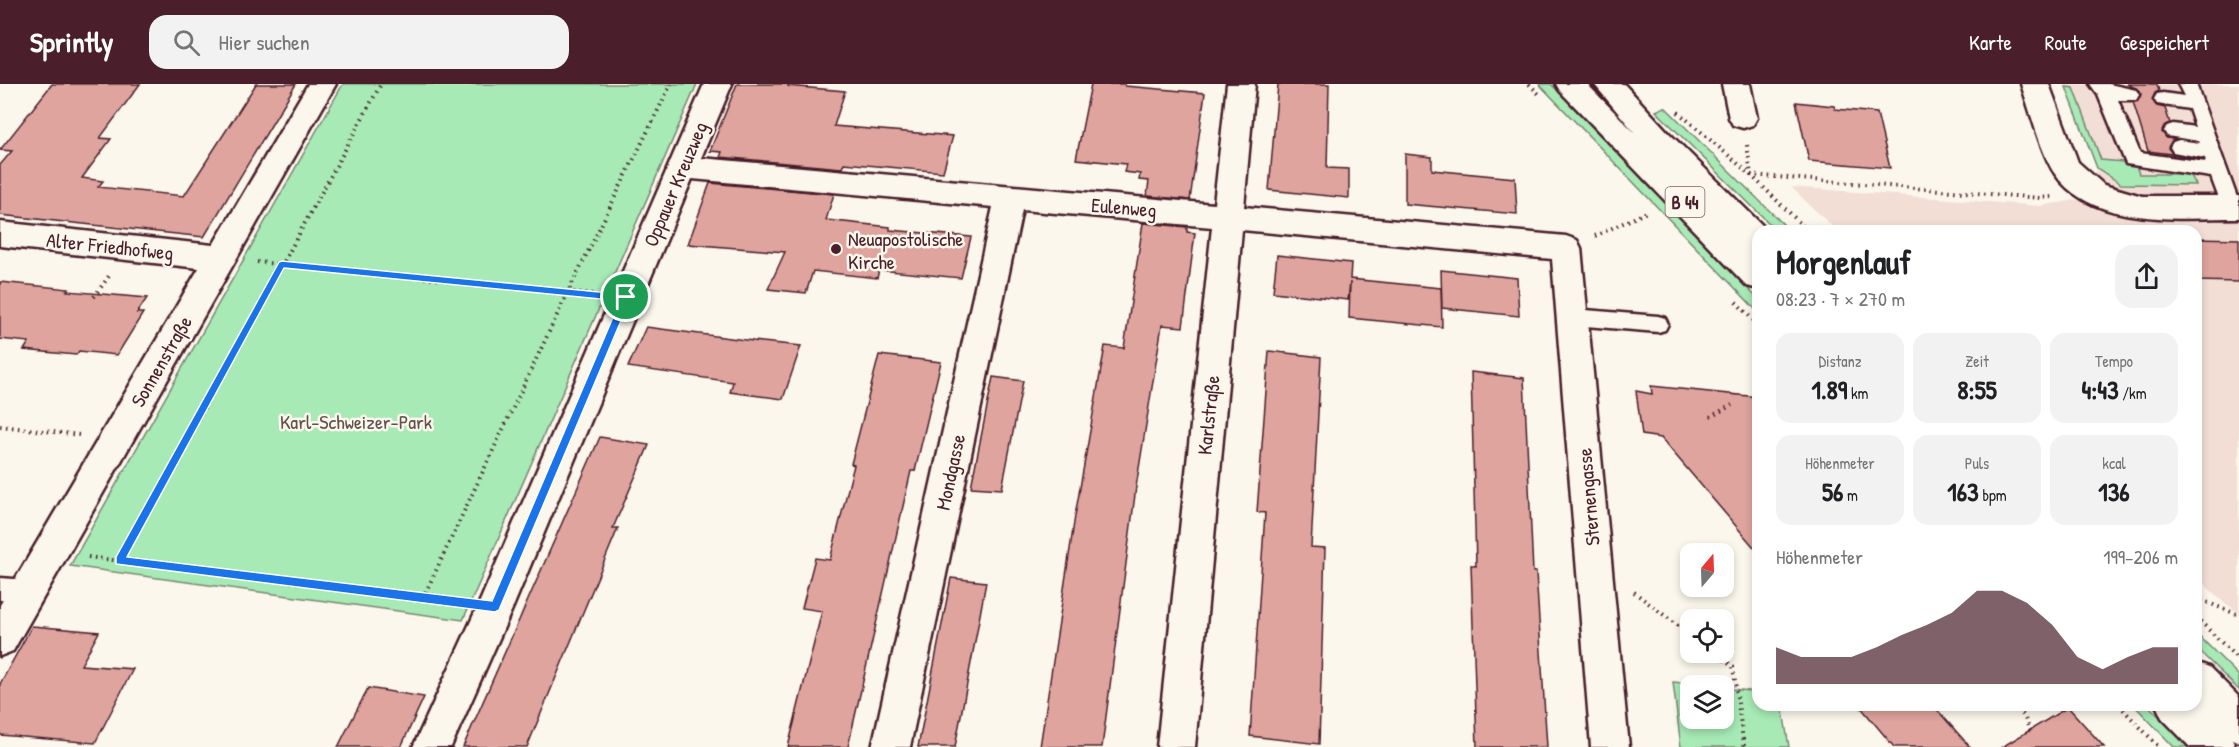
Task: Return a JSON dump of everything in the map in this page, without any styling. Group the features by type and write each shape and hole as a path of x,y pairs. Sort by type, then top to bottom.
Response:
{"street":[{"name":"Sonnenstraße","path":"0,639 14,590 52,552 322,84"},
{"name":"Oppauer Kreuzweg","path":"432,747 495,607 718,84"},
{"name":"Karlstraße","path":"1176,747 1241,84"},
{"name":"B 44","path":"1570,84 1752,271"},
{"name":"B 44","path":"1608,84 1659,141 1752,234"},
{"path":"1737,84 1743,118"},
{"path":"2035,84 2065,167 2094,193 2142,207 2235,207"},
{"name":"Eulenweg","path":"681,167 1566,248"},
{"name":"Mondgasse","path":"891,747 1010,196"},
{"name":"Alter Friedhofweg","path":"0,234 220,258"},
{"name":"Sternengasse","path":"1566,248 1610,747"},
{"path":"2202,686 2239,723"},
{"path":"2181,711 2216,747"}],"lane":[{"path":"2187,84 2219,171 2235,207"},
{"path":"2112,109 2133,159 2219,171"},
{"path":"2112,109 2138,119 2112,109"},
{"path":"2204,127 2170,123 2204,127"},
{"path":"1572,317 1658,324"}],"path":[{"path":"120,561 381,84"},
{"path":"423,598 568,292 671,84"},
{"path":"1672,105 1752,175 1802,225"},
{"path":"1743,118 1752,175"},
{"path":"1752,175 2040,198 2094,193"},
{"path":"1566,248 1649,211"},
{"path":"220,258 626,297"},
{"path":"1710,417 1732,405"},
{"path":"0,426 116,439"},
{"path":"52,552 495,607"},
{"path":"1595,576 1617,579 1680,627"},
{"path":"2202,600 2239,615"},
{"path":"2202,623 2239,660"},
{"path":"1728,663 1733,667 1744,747"},
{"path":"2019,711 2031,733"},
{"path":"2125,711 2159,747"}],"shaded area":[{"path":"2065,84 2239,84 2239,613 2202,582 2202,225 1831,225 1791,187 2040,206 2087,198 2097,168"}],"green space":[{"name":"Karl-Schweizer-Park","path":"343,84 697,84 463,620 70,566"},
{"path":"1539,84 1551,84 1752,293 1752,306"},
{"path":"2066,87 2074,88 2101,160 2135,163 2139,174 2190,174 2196,185 2121,184 2097,168"},
{"path":"1665,107 1784,225 1771,225 1656,111"},
{"path":"2202,639 2239,676 2239,690 2202,654"},
{"path":"1673,682 1680,683 1680,729 1734,729 1734,689 1752,691 1752,711 1783,711 1789,747 1681,747"},
{"path":"2140,711 2154,711 2189,747 2174,747"}],"building":[{"path":"52,84 140,84 100,138 111,139 82,178 103,181 98,187 184,196 256,84 296,84 204,237 0,215 0,165 12,151 0,150"},
{"path":"737,84 789,84 788,86 845,91 834,126 953,136 943,172 844,163 842,168 720,157 722,152 710,151"},
{"path":"1091,84 1125,84 1125,86 1205,93 1190,200 1147,196 1149,181 1139,180 1140,174 1124,172 1126,164 1076,159"},
{"path":"1278,84 1329,84 1327,168 1349,169 1349,198 1269,190"},
{"path":"2127,84 2157,84 2159,91 2155,93 2152,100 2157,106 2165,108 2170,123 2165,125 2162,132 2167,138 2174,139 2168,148 2173,154 2179,155 2148,151 2133,102 2138,101 2141,94 2136,88"},
{"path":"1796,102 1877,113 1890,168 1809,161"},
{"path":"1405,154 1432,157 1432,170 1515,178 1517,214 1405,204"},
{"path":"710,183 834,194 826,220 890,227 890,230 971,237 961,278 879,270 877,278 813,271 806,293 768,289 785,252 688,244"},
{"path":"1143,223 1187,227 1187,232 1195,233 1183,327 1162,325 1136,487 1102,747 1040,747 1075,516 1105,346 1124,348"},
{"path":"2202,238 2239,239 2239,282 2202,281"},
{"path":"1277,255 1351,263 1350,279 1441,288 1442,327 1349,318 1350,282 1348,300 1273,292"},
{"path":"1441,270 1517,278 1519,316 1442,308"},
{"path":"0,282 147,298 137,313 143,313 117,355 79,351 76,355 24,350 29,342 0,339"},
{"path":"646,327 801,346 783,399 730,392 733,382 628,367"},
{"path":"1269,351 1321,357 1311,547 1325,548 1319,744 1250,736 1265,513 1257,512"},
{"path":"879,355 941,362 915,471 911,471 848,747 788,747 822,611 802,608 815,558 830,560 854,465 851,464"},
{"path":"1471,372 1524,378 1533,572 1536,572 1547,747 1477,747 1471,565 1476,566"},
{"path":"993,377 1023,381 1002,489 971,487"},
{"path":"1651,386 1752,396 1752,545 1661,438 1642,435 1636,391 1652,394"},
{"path":"600,437 649,445 613,528 618,528 527,747 463,747"},
{"path":"951,578 986,582 955,747 918,747"},
{"path":"32,626 99,632 81,665 133,669 95,743 0,735 0,684"},
{"path":"368,688 424,697 401,747 338,747"},
{"path":"1864,711 1938,711 1970,747 1894,747"},
{"path":"2061,711 2072,711 2104,747 2002,747"}],"place":[{"name":"Neuapostolische Kirche","path":"836,249"}],"route":[{"path":"282,264 626,297 495,607 120,561 282,264"}]}
